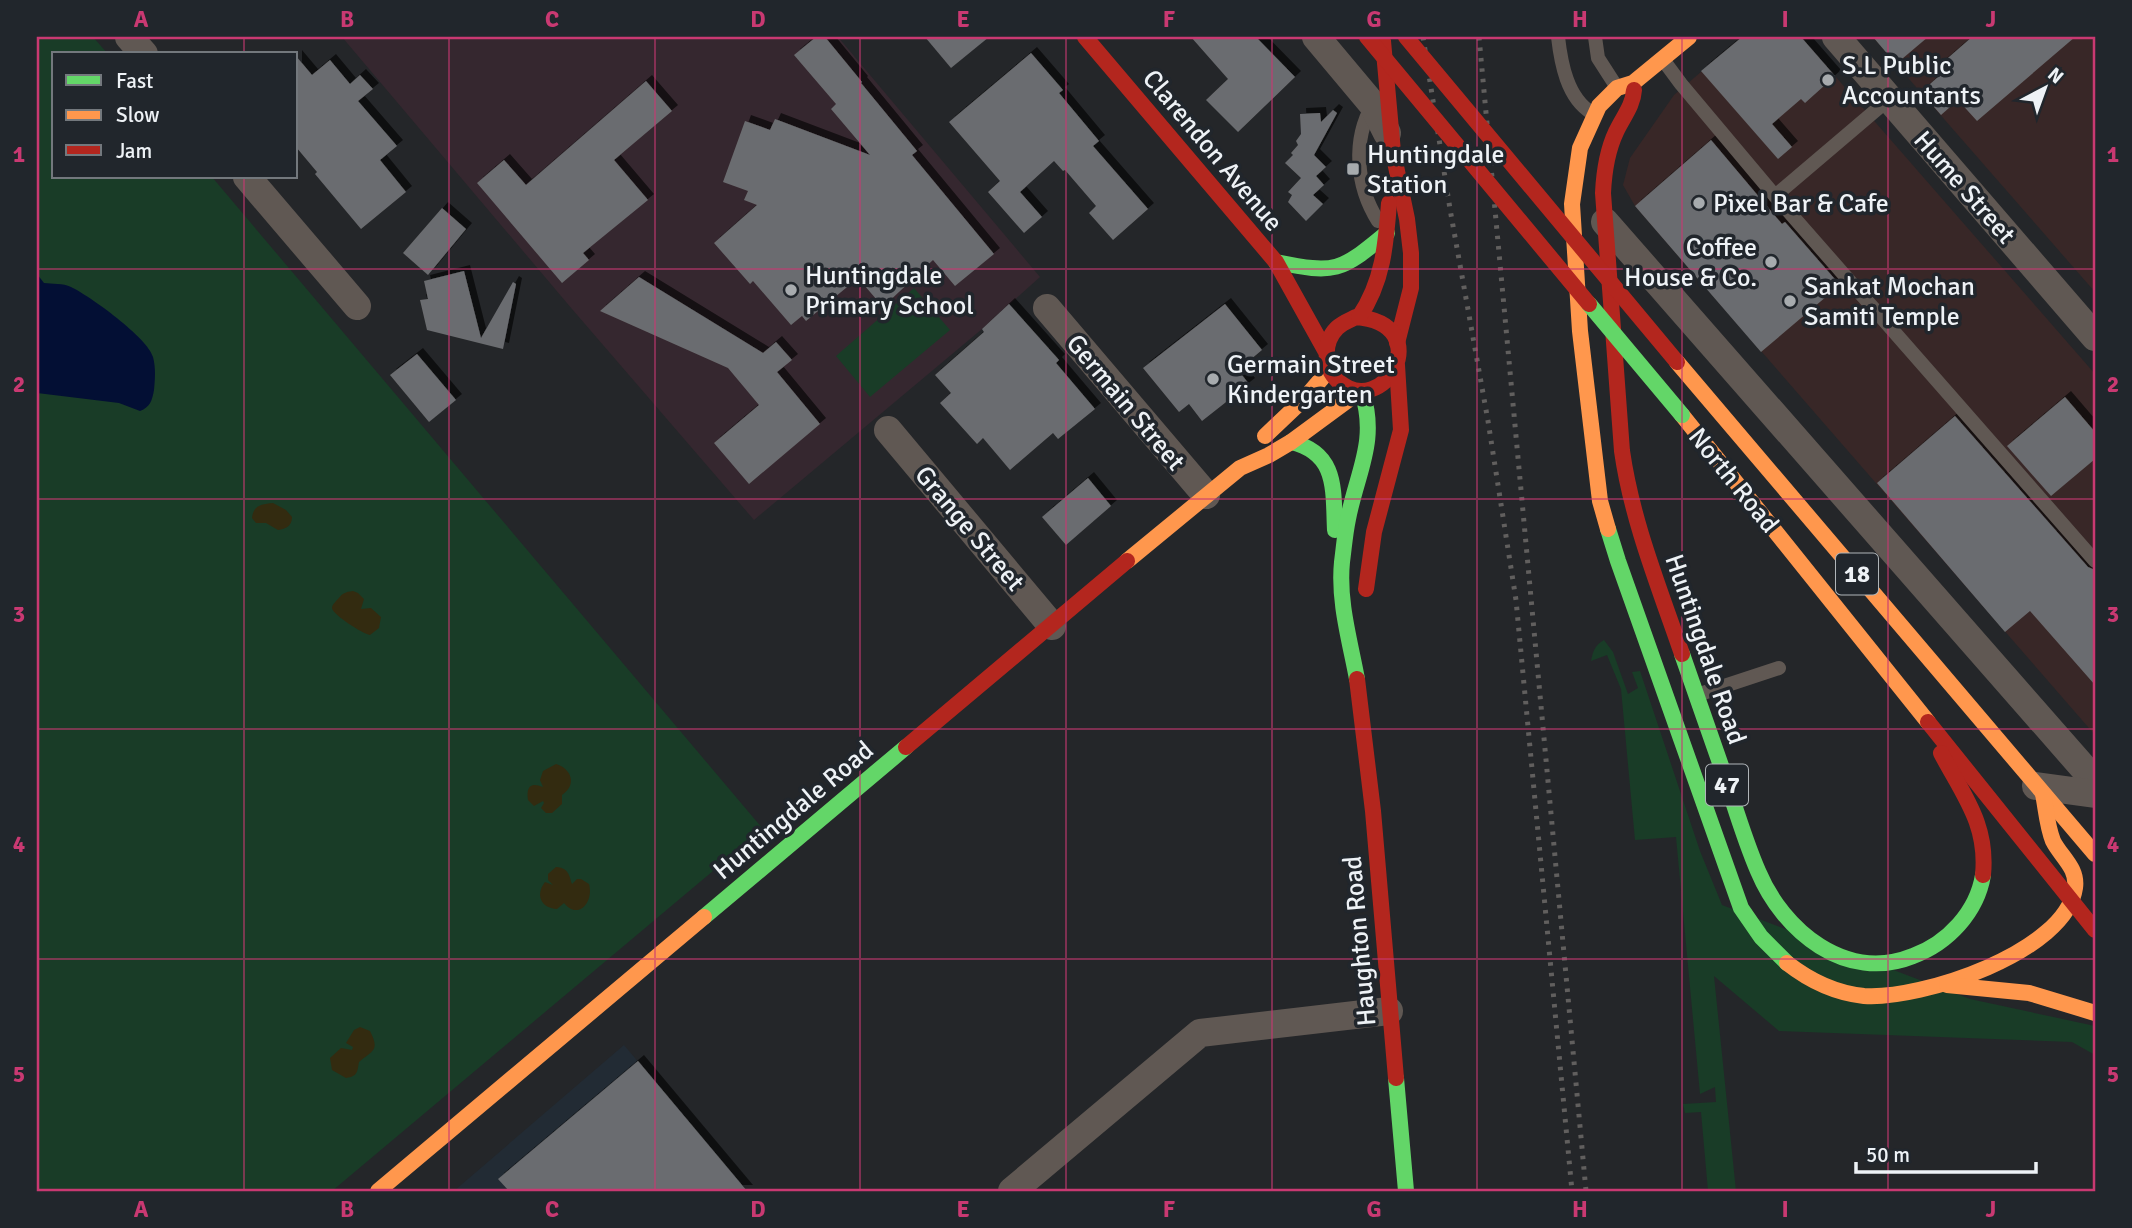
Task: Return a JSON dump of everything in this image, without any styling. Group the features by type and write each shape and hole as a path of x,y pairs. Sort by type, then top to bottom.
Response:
{"main road":[{"name":"Clarendon Avenue","path":"1085,37 1276,262 1325,349"},
{"name":"North Road","path":"1367,37 1682,415 2095,930"},
{"path":"1380,96 1383,37"},
{"name":"North Road","path":"1406,37 1677,362 2095,854"},
{"name":"Huntingdale Road","path":"1689,37 1663,59 1607,97 1595,114 1580,148 1572,204 1580,331 1600,501 1618,561 1741,908 1754,929 1776,954 1799,972 1827,987 1867,996 1904,994 1943,984 1991,964 2028,945 2060,920 2072,902"},
{"name":"Huntingdale Road","path":"1625,85 1634,101 1619,125 1604,175 1605,222 1627,486 1636,520 1758,872 1775,904 1798,932 1841,958 1870,963 1904,960 1935,946 1966,916 1975,902 1982,881 1983,847 1980,828 1919,711"},
{"path":"1393,152 1387,233 1375,293 1353,315 1339,324 1325,349 1329,370 1337,380 1348,388 1361,392 1382,385 1397,365"},
{"path":"1393,152 1411,253 1411,288 1397,343"},
{"path":"1276,262 1314,270 1337,270 1357,259 1387,233"},
{"name":"Clarendon Avenue","path":"1276,262 1310,286"},
{"path":"1353,315 1380,321 1390,330 1399,354 1397,365 1401,430 1374,532 1364,606"},
{"name":"Huntingdale Road","path":"1240,468 1259,442 1305,398 1329,370"},
{"name":"Huntingdale Road","path":"379,1191 1206,495 1240,468 1291,442 1361,392"},
{"name":"Haughton Road","path":"1361,392 1367,407 1369,438 1351,507 1341,581 1347,634 1358,687 1373,811 1406,1191"},
{"path":"1291,442 1314,450 1329,472 1341,581"},
{"name":"Haughton Road","path":"1358,687 1362,633"},
{"path":"2040,790 2053,843 2076,879 2072,902"},
{"path":"1943,984 1961,988 2020,991 2095,1013"}],"street":[{"path":"129,37 142,52"},
{"path":"1316,37 1380,96 1384,124 1393,152"},
{"name":"Hume Street","path":"1836,37 2095,337"},
{"path":"248,178 357,306"},
{"path":"1605,222 2095,781"},
{"name":"Germain Street","path":"1046,308 1206,495"},
{"name":"Grange Street","path":"888,430 1052,626"},
{"path":"2040,790 2095,794"},
{"path":"1012,1191 1200,1033 1390,1011"}],"lane":[{"path":"1558,37 1565,73 1574,94 1587,110 1619,125"},
{"path":"1595,37 1598,58 1610,79 1625,85"},
{"path":"1663,59 1775,195 2095,561"},
{"path":"1380,96 1364,121 1360,135 1361,175 1375,218 1387,233"},
{"path":"1775,195 1889,99"},
{"path":"1669,705 1779,668"}],"shaded area":[{"name":"Huntingdale Primary School","path":"342,37 838,37 1040,277 754,520"},
{"path":"1742,37 1801,37 2095,374 2095,735 1635,206 1623,185 1630,158 1674,95"},
{"path":"1873,37 2095,37 2095,292 1896,64"},
{"path":"624,1045 747,1191 454,1191"}],"green space":[{"path":"37,37 93,37 106,52 52,52 52,178 213,178 763,829 332,1191 37,1191"},
{"path":"914,288 950,330 870,397 836,356"},
{"path":"1604,640 1613,652 1628,694 1638,688 1632,672 1640,671 1700,851 1722,905 1970,999 2095,1026 2095,1055 2072,1042 1779,1031 1714,976 1736,1191 1708,1191 1701,1112 1685,1113 1683,1104 1716,1102 1715,1087 1700,1094 1676,837 1635,840 1621,689 1607,655 1591,661 1598,644"}],"sand":[{"path":"273,503 292,517 286,528 278,530 266,523 256,523 252,518 258,506"},
{"path":"353,591 364,599 361,609 371,608 381,617 379,628 370,635 349,624 332,608 343,594"},
{"path":"556,764 569,773 570,787 562,795 562,804 552,813 546,813 541,808 543,801 534,806 528,800 528,791 532,785 543,787 540,780 543,771"},
{"path":"556,867 567,872 572,884 581,879 589,884 589,897 584,907 575,910 564,903 557,909 547,906 541,900 540,892 545,882 553,885 548,880 548,874"},
{"path":"360,1027 370,1031 374,1050 359,1062 355,1075 346,1078 332,1070 330,1058 341,1048 352,1050 353,1047 346,1043 354,1030"}],"water":[{"path":"37,274 44,283 61,284 80,292 141,339 154,361 154,390 146,408 140,411 119,403 37,393"}],"building":[{"path":"816,37 825,37 862,82 917,151 912,155 994,254 955,286 933,260 883,307 858,278 806,321 802,316 791,325 753,281 750,284 714,243 757,205 744,200 748,191 723,182 745,121 770,130 775,119 870,155 831,109 836,104 794,55"},
{"path":"925,37 989,37 951,68"},
{"path":"1191,37 1256,37 1295,77 1238,132 1206,100 1228,79"},
{"path":"1742,37 1801,37 1835,76 1805,103 1801,99 1772,124 1792,147 1778,159 1701,71"},
{"path":"1873,37 1928,37 1896,64"},
{"path":"1972,37 2075,37 1977,121 1958,100 1941,115 1921,92 1938,77 1933,71"},
{"path":"1031,53 1063,90 1059,93 1099,141 1093,146 1148,209 1113,240 1089,213 1096,206 1054,161 1020,192 1042,217 1024,233 988,192 1000,181 949,122"},
{"path":"298,58 312,75 330,60 350,84 360,75 373,89 358,101 397,146 380,160 406,192 361,229 315,174 317,172 298,149"},
{"path":"646,81 672,111 614,160 648,200 583,253 589,260 562,283 477,183 504,160 526,185"},
{"path":"1333,110 1337,113 1314,155 1326,167 1316,176 1324,185 1313,195 1323,204 1306,221 1288,202 1292,195 1288,192 1301,178 1285,163 1298,145 1296,141 1301,134 1300,114 1320,113 1321,122"},
{"path":"1711,140 1782,224 1785,222 1840,285 1761,352 1635,206"},
{"path":"442,208 466,229 428,275 403,253"},
{"path":"464,271 481,338 513,282 516,284 503,349 427,330 420,300 428,299 424,281"},
{"path":"639,277 763,353 776,342 792,360 777,372 820,424 749,484 714,443 759,405 728,368 600,311"},
{"path":"1009,304 1059,360 1056,363 1095,409 1058,439 1053,433 1010,470 983,438 977,444 940,403 951,393 935,375 984,332 982,329"},
{"path":"1225,304 1262,350 1238,370 1249,384 1202,421 1189,404 1179,412 1143,368"},
{"path":"417,354 456,400 429,422 390,375"},
{"path":"2065,397 2095,432 2095,459 2051,496 2007,446"},
{"path":"1955,416 2088,567 2095,570 2095,685 2030,611 2005,632 1877,483"},
{"path":"1088,478 1111,506 1066,545 1042,517"},
{"path":"638,1061 747,1191 509,1191 498,1179"}],"railway":[{"path":"1423,37 1516,600 1572,1191"},
{"path":"1479,37 1586,1191"}],"traffic: fast":[{"path":"1276,262 1312,268 1336,267 1358,256 1387,233"},
{"path":"1589,304 1682,415"},
{"path":"1357,679 1345,621 1341,577 1347,524 1367,441 1368,426 1362,392"},
{"path":"1291,442 1306,447 1325,464 1333,487 1335,530"},
{"path":"1608,529 1741,908 1761,937 1787,963"},
{"path":"1682,654 1758,871 1783,913 1800,931 1820,946 1841,957 1864,963 1888,963 1913,956 1938,943 1959,925 1980,889 1983,875"},
{"path":"704,917 906,747"},
{"path":"1396,1078 1406,1191"}],"traffic: slow":[{"path":"1608,529 1600,501 1580,331 1572,204 1580,148 1599,106 1617,88 1633,83 1689,37"},
{"path":"1677,362 2095,854"},
{"path":"1265,436 1305,398 1329,370"},
{"path":"1127,561 1240,468 1291,442 1359,392"},
{"path":"1682,415 1928,722"},
{"path":"1787,963 1814,981 1833,989 1864,996 1889,995 1920,990 1953,980 1988,968 2019,951 2046,932 2066,911 2075,888 2074,874 2053,841 2043,794"},
{"path":"378,1191 704,917"},
{"path":"1947,985 2029,993 2095,1013"}],"traffic: jam":[{"path":"1085,37 1276,262 1325,350"},
{"path":"1367,37 1589,304"},
{"path":"1406,37 1677,362"},
{"path":"1383,41 1393,152 1411,253 1411,288 1397,343"},
{"path":"1634,90 1630,106 1610,147 1603,193 1622,451 1639,528 1682,654"},
{"path":"1359,317 1378,276 1385,248 1389,203"},
{"path":"1356,317 1381,323 1395,336 1399,351 1395,367 1385,381 1371,389 1355,390 1338,381 1327,362 1327,347 1332,334 1341,325 1356,317"},
{"path":"1366,589 1374,532 1401,430 1397,365"},
{"path":"906,747 1127,561"},
{"path":"1357,679 1373,811 1396,1078"},
{"path":"1928,722 2095,930"},
{"path":"1941,753 1978,825 1984,857 1983,875"}],"place":[{"name":"S.L Public Accountants","path":"1828,80"},
{"name":"Huntingdale Station","path":"1353,169"},
{"name":"Pixel Bar & Cafe","path":"1699,203"},
{"name":"Coffee House & Co.","path":"1771,262"},
{"name":"Huntingdale Primary School","path":"791,290"},
{"name":"Sankat Mochan Samiti Temple","path":"1790,301"},
{"name":"Germain Street Kindergarten","path":"1213,379"}]}
